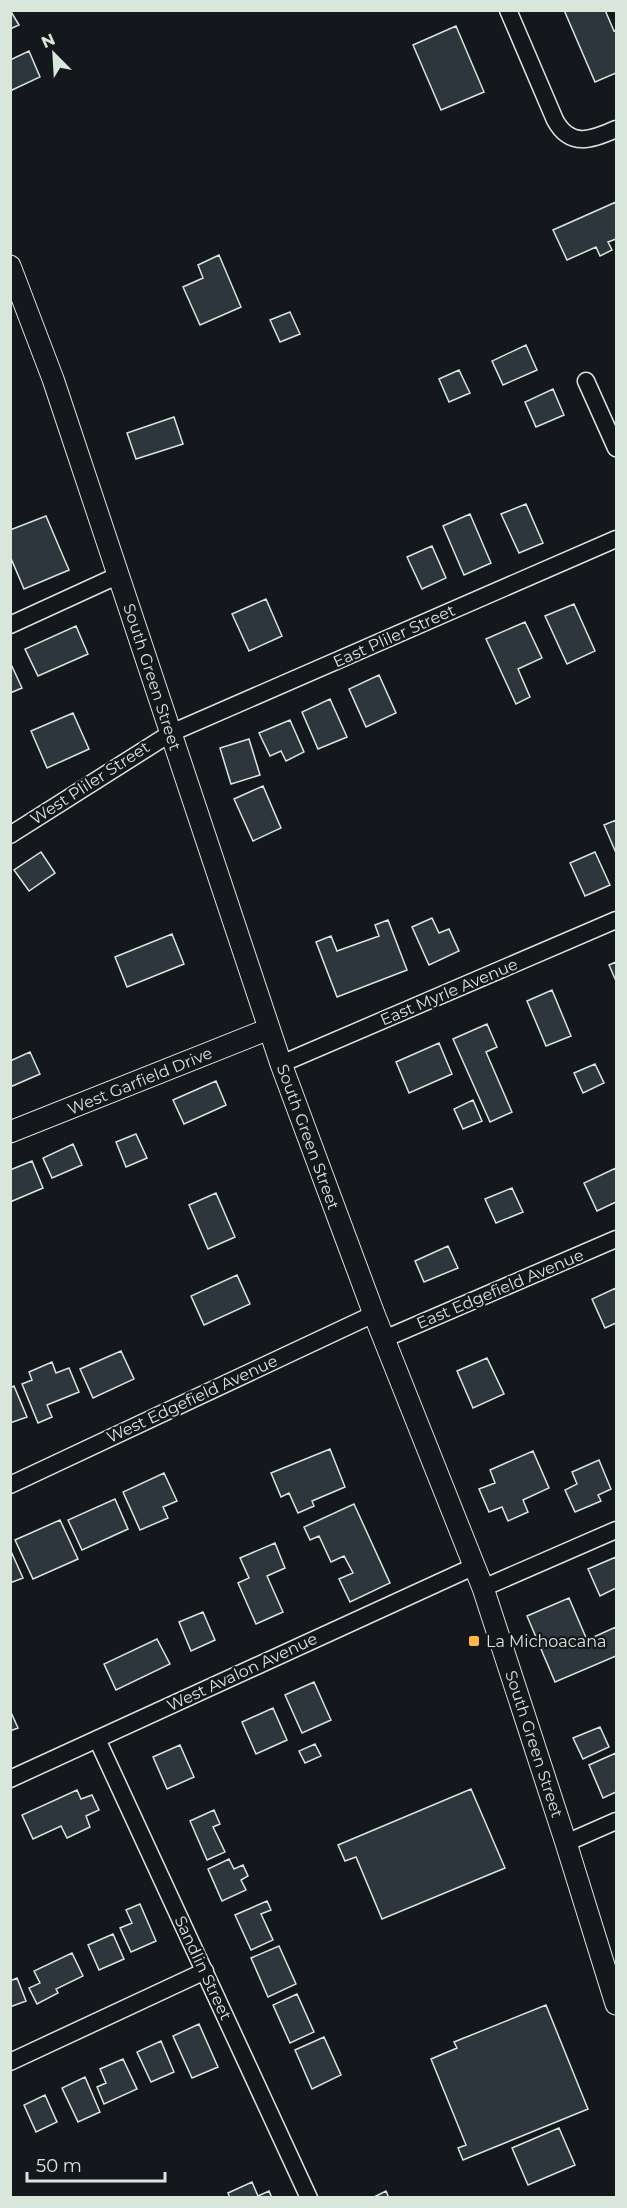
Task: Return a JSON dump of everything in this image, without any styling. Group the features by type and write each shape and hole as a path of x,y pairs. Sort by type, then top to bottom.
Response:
{"street":[{"path":"508,10 562,132 584,140 602,136 616,129"},
{"name":"South Green Street","path":"10,266 53,379 268,1029 374,1314 483,1588 616,2004"},
{"path":"586,381 616,448"},
{"name":"East Pliler Street","path":"171,733 616,539"},
{"path":"10,625 119,575"},
{"name":"West Pliler Street","path":"10,835 171,733"},
{"name":"East Myrle Avenue","path":"281,1064 616,920"},
{"name":"West Garfield Drive","path":"10,1132 268,1029"},
{"name":"East Edgefield Avenue","path":"384,1340 616,1239"},
{"name":"West Edgefield Avenue","path":"10,1485 374,1314"},
{"path":"483,1588 616,1530"},
{"name":"West Avalon Avenue","path":"10,1779 475,1566"},
{"name":"Sandlin Street","path":"97,1738 309,2198"},
{"path":"566,1843 616,1821"},
{"path":"10,2062 205,1971"}],"building":[{"path":"10,10 19,25 10,29"},
{"path":"564,10 605,10 614,31 616,30 616,73 595,82"},
{"path":"456,26 484,92 441,110 413,45"},
{"path":"29,51 40,77 10,91 10,60"},
{"path":"616,202 616,239 608,242 612,250 600,256 596,247 567,260 553,230"},
{"path":"219,255 241,307 200,325 183,287 203,278 198,265"},
{"path":"290,312 300,334 280,342 270,320"},
{"path":"526,345 537,370 503,385 492,361"},
{"path":"459,370 470,393 449,402 439,379"},
{"path":"553,389 564,415 536,427 525,402"},
{"path":"174,417 183,444 136,459 127,433"},
{"path":"526,504 543,543 519,553 501,514"},
{"path":"470,514 491,563 464,575 443,526"},
{"path":"46,516 69,570 24,589 10,556 10,530"},
{"path":"432,546 446,578 422,589 407,557"},
{"path":"266,599 282,636 249,651 232,614"},
{"path":"574,604 595,651 567,664 545,616"},
{"path":"525,622 542,658 518,669 530,697 516,704 486,639"},
{"path":"76,626 88,654 38,676 25,649"},
{"path":"10,662 22,688 10,693"},
{"path":"379,675 396,713 366,727 349,689"},
{"path":"330,699 347,737 318,749 302,712"},
{"path":"73,713 89,749 47,768 31,731"},
{"path":"290,720 304,752 286,761 281,751 270,756 259,733"},
{"path":"249,739 260,775 231,784 220,748"},
{"path":"263,786 281,828 253,841 234,799"},
{"path":"616,820 616,853 604,825"},
{"path":"41,852 55,873 29,891 14,870"},
{"path":"595,852 610,885 585,896 570,863"},
{"path":"432,918 439,933 449,929 459,951 429,965 412,927"},
{"path":"388,920 407,970 337,997 316,942 331,936 337,951 379,936 375,925"},
{"path":"172,934 184,964 127,987 115,957"},
{"path":"616,962 616,981 609,965"},
{"path":"552,990 571,1036 546,1046 527,1001"},
{"path":"487,1024 497,1047 486,1052 512,1112 490,1122 453,1039"},
{"path":"439,1043 452,1074 409,1093 396,1062"},
{"path":"30,1052 40,1074 10,1087 10,1061"},
{"path":"595,1064 604,1083 583,1093 574,1073"},
{"path":"216,1081 226,1105 184,1124 173,1100"},
{"path":"473,1100 482,1121 463,1129 454,1109"},
{"path":"136,1134 147,1158 126,1167 116,1142"},
{"path":"73,1144 82,1165 52,1178 43,1158"},
{"path":"32,1161 43,1188 10,1202 10,1170"},
{"path":"616,1168 616,1202 597,1211 584,1183"},
{"path":"512,1188 523,1212 496,1223 485,1199"},
{"path":"216,1193 235,1237 208,1249 189,1205"},
{"path":"448,1246 458,1268 424,1282 415,1261"},
{"path":"237,1275 250,1304 204,1325 191,1296"},
{"path":"616,1288 616,1323 605,1328 592,1299"},
{"path":"121,1351 134,1379 93,1398 80,1369"},
{"path":"487,1358 504,1394 473,1408 457,1371"},
{"path":"52,1362 56,1373 69,1368 79,1392 47,1405 52,1417 38,1423 22,1384 32,1380 29,1372"},
{"path":"14,1386 27,1417 10,1423 10,1388"},
{"path":"330,1449 345,1487 312,1501 314,1506 298,1513 289,1493 281,1497 271,1473"},
{"path":"533,1451 549,1488 523,1500 528,1512 508,1521 502,1507 489,1512 479,1489 495,1483 490,1470"},
{"path":"599,1460 611,1489 598,1495 601,1501 575,1512 565,1490 577,1484 572,1472"},
{"path":"164,1473 177,1501 163,1507 168,1518 140,1530 123,1492"},
{"path":"115,1499 128,1529 82,1550 68,1520"},
{"path":"354,1504 390,1583 350,1602 339,1579 353,1573 344,1556 331,1562 319,1536 310,1540 304,1527"},
{"path":"60,1520 78,1559 33,1579 15,1540"},
{"path":"275,1543 285,1568 267,1576 283,1612 256,1624 238,1583 249,1578 240,1558"},
{"path":"10,1549 23,1578 10,1583"},
{"path":"616,1557 616,1588 600,1596 588,1569"},
{"path":"569,1598 587,1640 616,1627 616,1656 555,1682 527,1616"},
{"path":"203,1612 215,1640 191,1651 179,1622"},
{"path":"157,1639 170,1664 116,1690 104,1664"},
{"path":"314,1682 331,1720 302,1733 285,1695"},
{"path":"273,1708 287,1740 256,1754 242,1722"},
{"path":"10,1710 18,1728 10,1731"},
{"path":"600,1727 609,1747 583,1759 573,1738"},
{"path":"315,1744 321,1756 305,1763 299,1751"},
{"path":"180,1745 194,1777 167,1789 153,1757"},
{"path":"616,1753 616,1792 603,1798 589,1765"},
{"path":"471,1789 505,1868 382,1919 356,1857 345,1861 338,1845"},
{"path":"77,1790 81,1799 92,1795 99,1810 86,1816 90,1827 67,1838 61,1826 33,1839 22,1815"},
{"path":"214,1810 220,1824 213,1827 225,1852 207,1860 190,1821"},
{"path":"229,1859 234,1869 243,1865 248,1876 241,1880 246,1890 222,1901 208,1869"},
{"path":"267,1901 271,1910 261,1914 273,1940 251,1950 235,1915"},
{"path":"140,1904 156,1941 131,1952 120,1928 132,1923 126,1910"},
{"path":"113,1934 124,1959 99,1970 88,1945"},
{"path":"279,1946 296,1984 268,1997 251,1958"},
{"path":"72,1953 83,1976 56,1989 58,1993 37,2004 29,1988 40,1983 34,1971"},
{"path":"17,1978 26,2001 10,2007 10,1981"},
{"path":"297,1994 314,2032 290,2043 273,2005"},
{"path":"546,2005 588,2109 463,2160 458,2148 466,2145 431,2059 457,2048 454,2042"},
{"path":"199,2024 218,2067 192,2078 173,2036"},
{"path":"324,2037 341,2075 312,2089 295,2050"},
{"path":"161,2041 174,2072 151,2082 137,2052"},
{"path":"123,2059 137,2089 104,2104 97,2087 106,2083 100,2069"},
{"path":"85,2077 100,2112 78,2122 62,2088"},
{"path":"45,2095 57,2122 36,2132 24,2105"},
{"path":"559,2128 575,2165 528,2185 512,2148"},
{"path":"252,2182 258,2196 269,2191 272,2198 230,2198 228,2193"},
{"path":"386,2191 389,2198 372,2198"}],"place":[{"name":"La Michoacana","path":"474,1641"}]}
